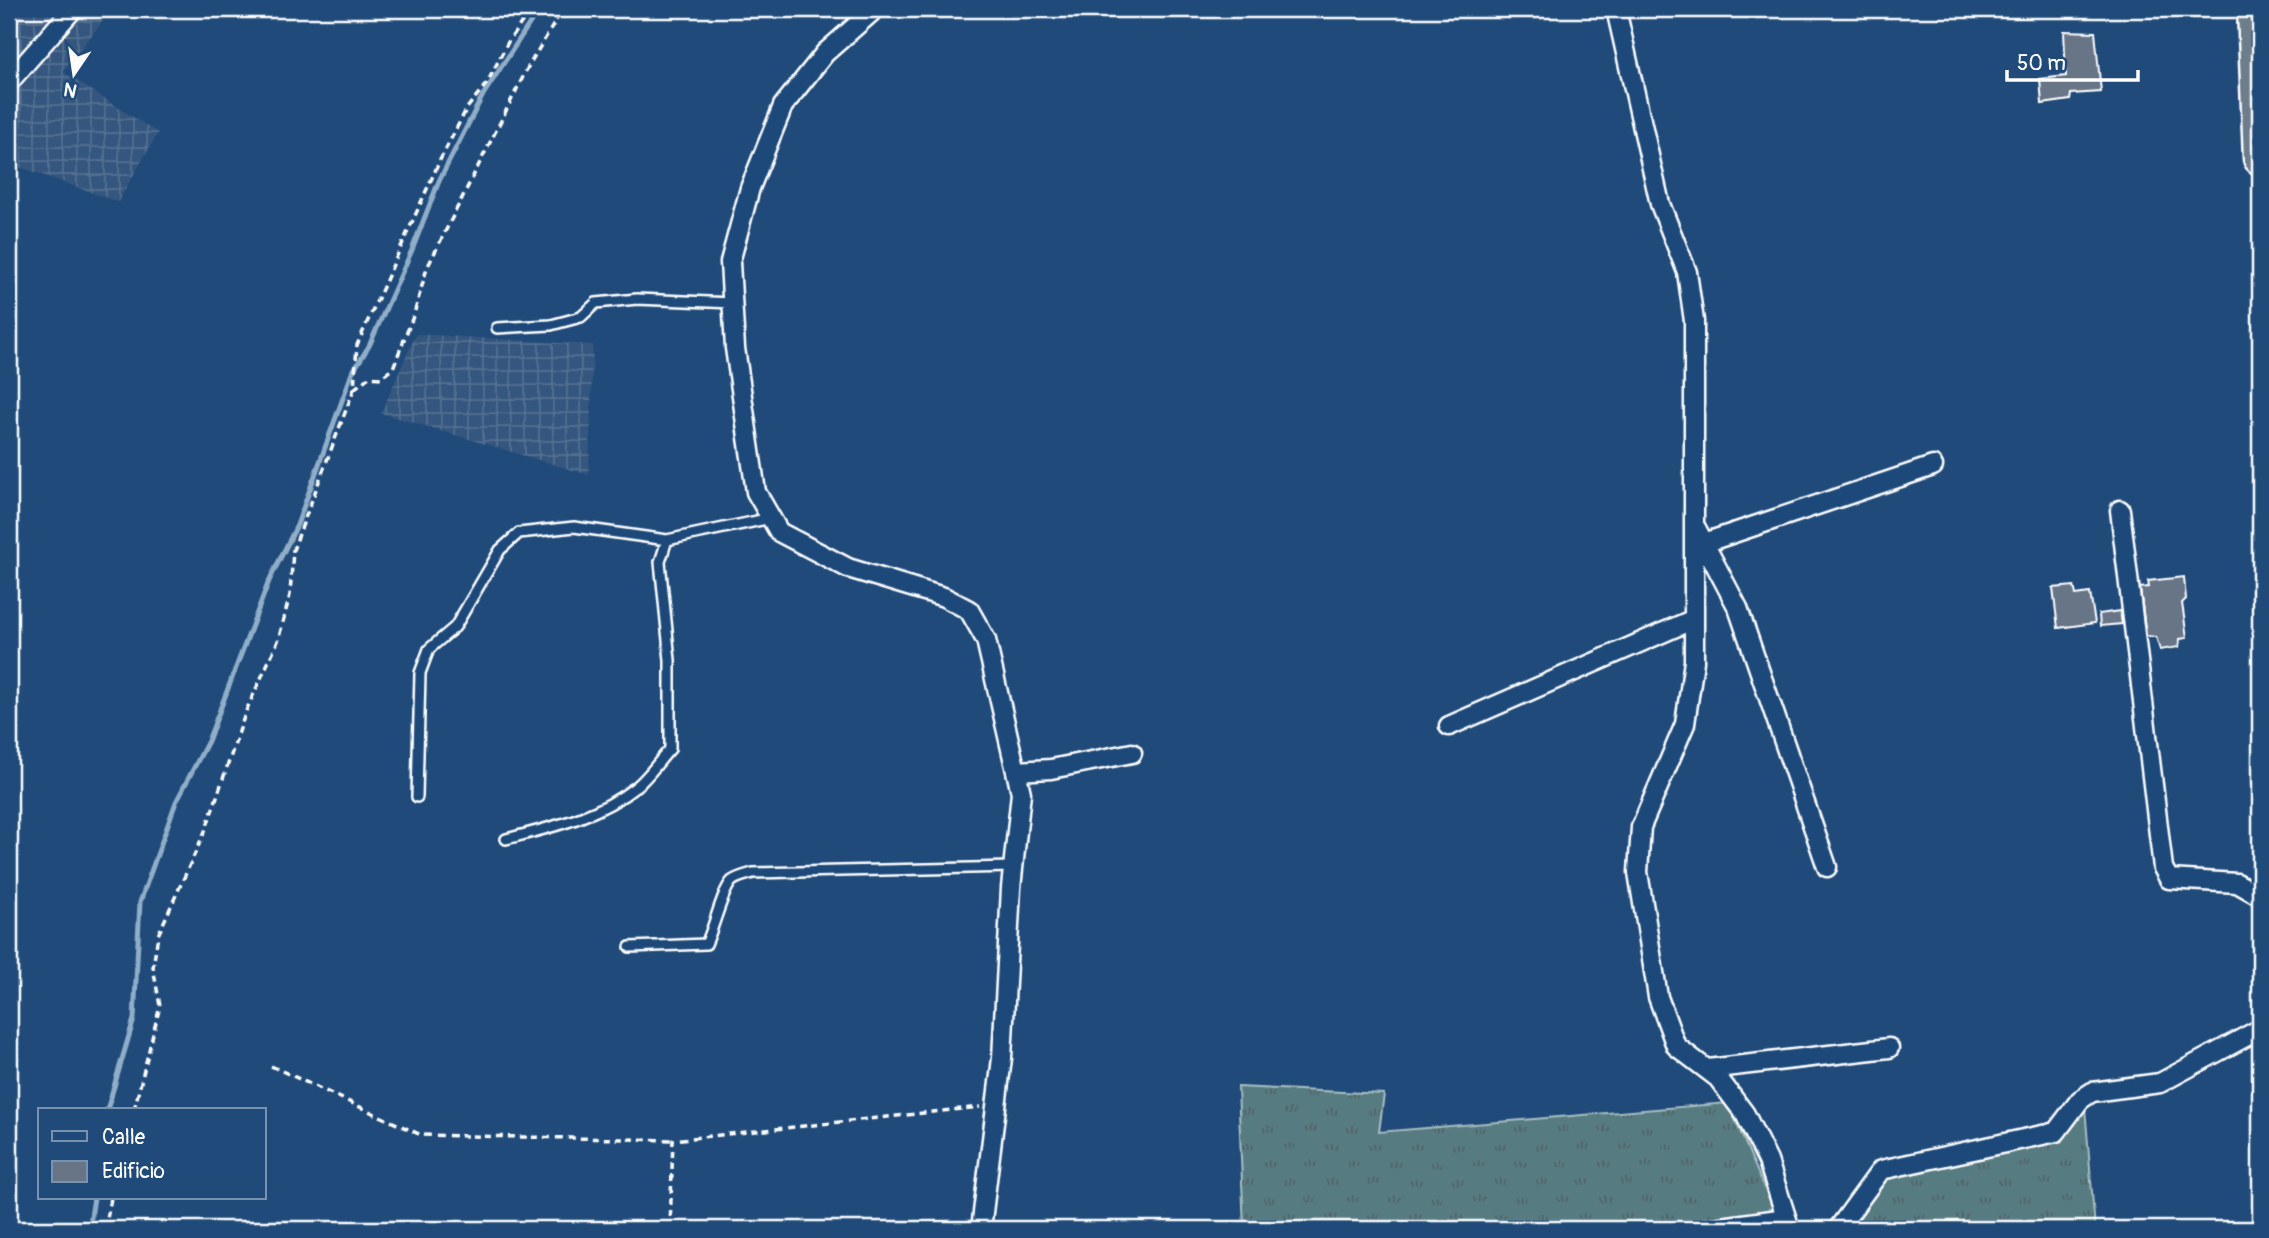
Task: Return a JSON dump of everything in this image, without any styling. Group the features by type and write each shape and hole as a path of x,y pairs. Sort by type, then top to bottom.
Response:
{"highway":[{"path":"2254,9 2260,158"}],"street":[{"path":"9,82 73,9"},
{"path":"875,9 825,53 783,106 750,188 730,262 735,348 756,492 779,532 848,568 944,597 969,610 986,640 1021,793 1013,867 1002,1058 981,1229"},
{"path":"1616,9 1660,204 1687,272 1694,321 1694,661 1685,724 1641,827 1638,872 1658,997 1676,1046 1708,1069 1745,1114 1768,1161 1788,1224 1707,1229"},
{"path":"1704,543 1933,466"},
{"path":"2120,510 2163,868 2169,879 2236,883 2260,896"},
{"path":"1695,524 1738,608 1827,867"},
{"path":"1449,726 1694,619"},
{"path":"1016,771 1051,769 1132,753"},
{"path":"1838,1229 1881,1170 2056,1132 2081,1100 2092,1092 2160,1083 2260,1029"},
{"path":"1708,1069 1889,1048"}],"lane":[{"path":"497,328 551,325 581,317 596,303 637,299 733,303"},
{"path":"417,797 421,673 429,649 455,626 500,550 519,533 574,527 667,540 771,518"},
{"path":"506,839 571,823 604,808 638,785 670,749 670,660 660,562 667,540"},
{"path":"630,947 706,944 726,891 733,880 753,873 1013,867"}],"path":[{"path":"134,1108 160,1006 153,967 158,935 206,829 246,711 278,641 290,595 293,550 354,389 356,345 440,160 467,108 487,83 508,41 531,9"},
{"path":"354,389 369,377 381,378 393,368 414,314 427,268 529,65 563,9"},
{"path":"271,1066 421,1135 673,1140 996,1106"},
{"path":"670,1229 673,1140"},
{"path":"105,1229 111,1200"}],"shaded area":[{"path":"9,9 112,9 63,72 158,133 118,202 9,163"},
{"path":"416,334 593,345 589,475 381,413"}],"green space":[{"path":"1238,1087 1384,1094 1379,1132 1728,1103 1782,1229 1244,1229"},
{"path":"2085,1107 2095,1229 1848,1229 1888,1177 2059,1139"}],"building":[{"path":"2064,31 2095,32 2101,92 2071,94 2070,100 2042,104 2040,79 2066,76"},
{"path":"2184,577 2186,599 2182,603 2187,638 2180,639 2179,647 2160,650 2156,637 2146,636 2140,588 2149,587 2148,581"},
{"path":"2074,586 2076,595 2090,593 2095,623 2058,628 2053,588"},
{"path":"2120,611 2122,624 2100,626 2099,614"}],"waterway":[{"path":"108,1108 134,1019 140,902 176,802 208,741 269,581 297,525 352,373 369,346 439,181 483,95 539,9"},
{"path":"89,1229 94,1200"}]}
